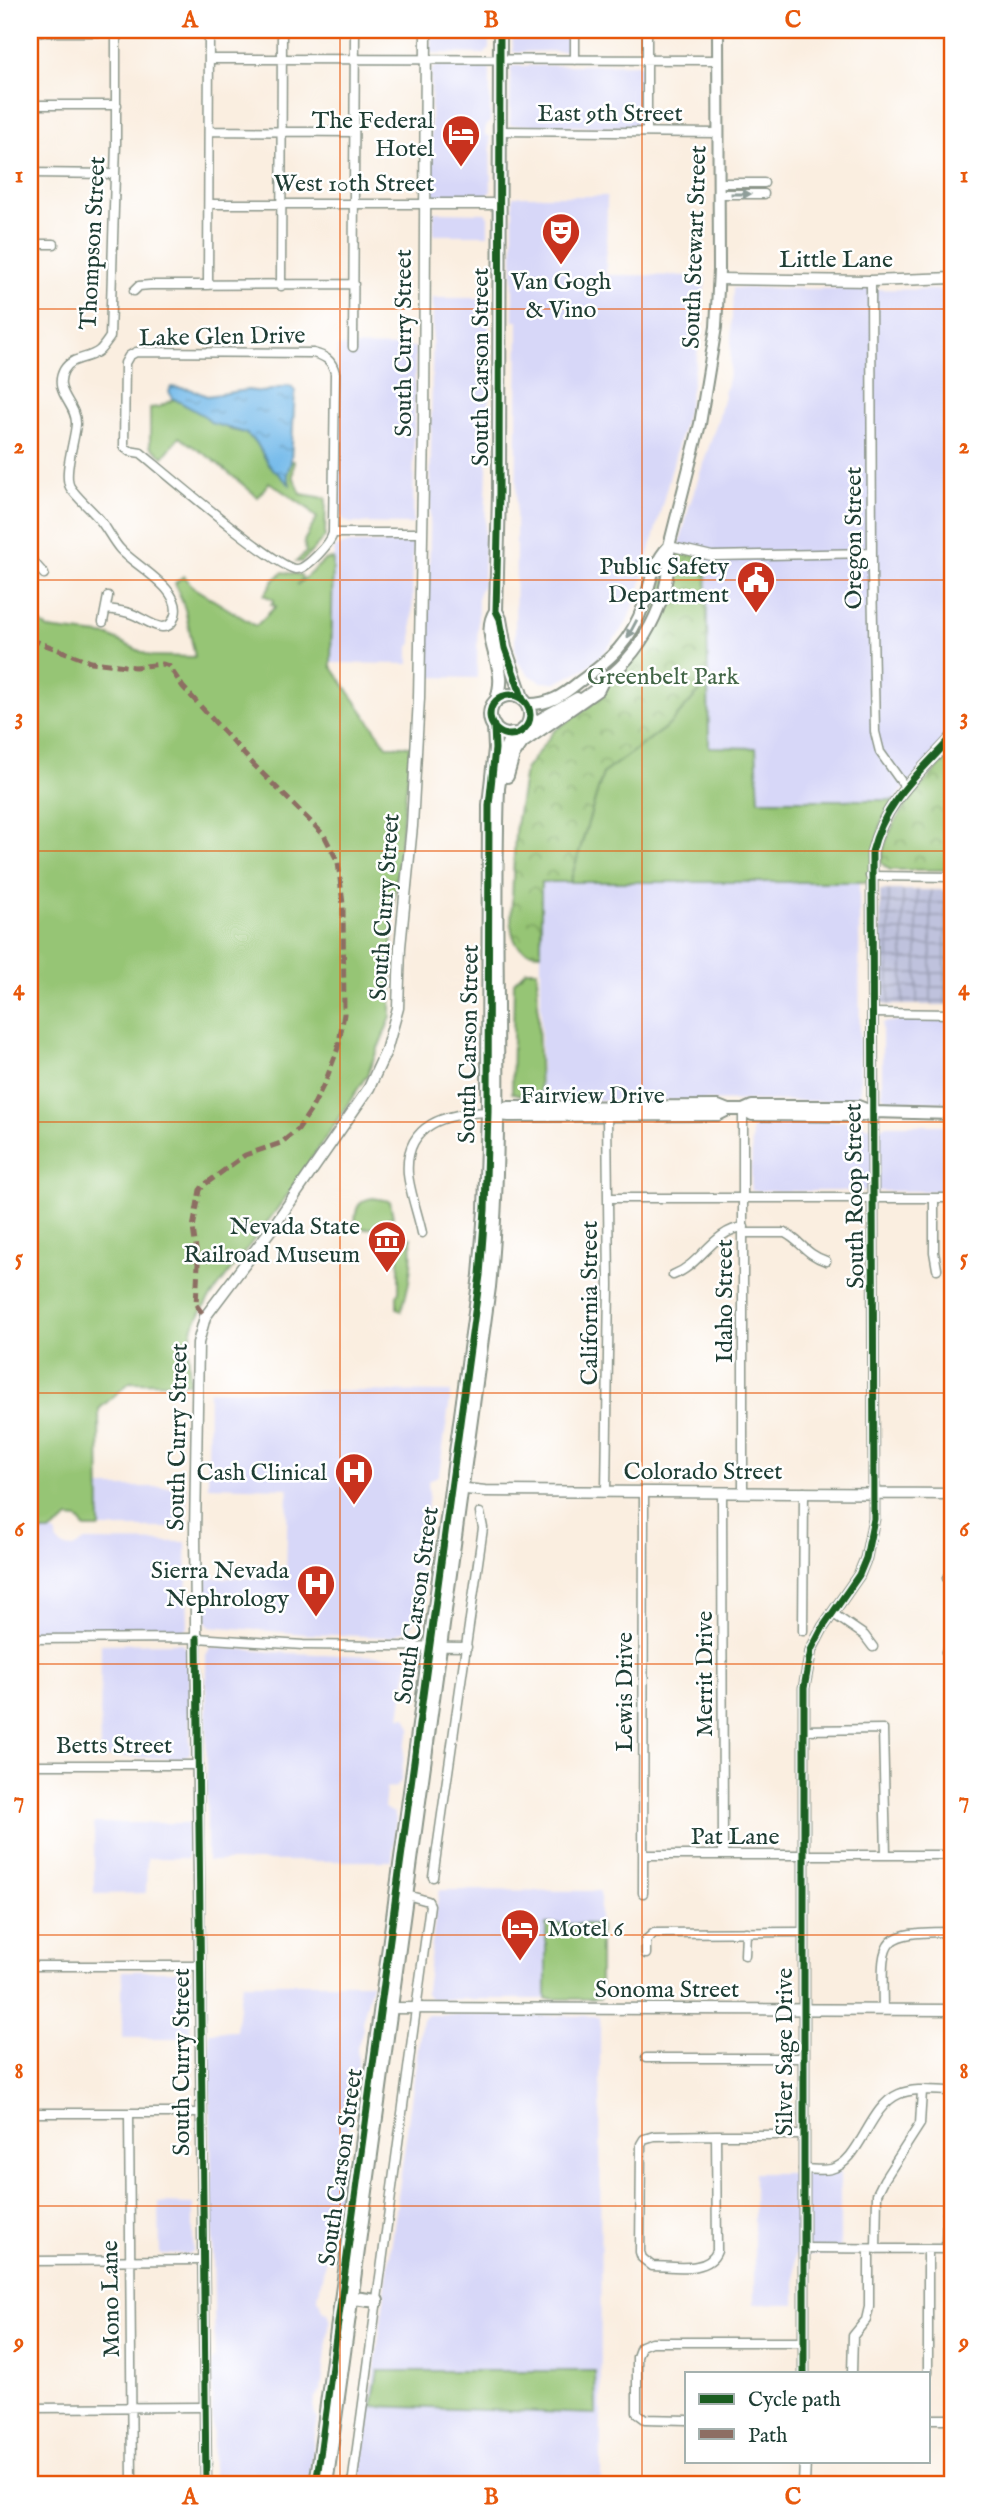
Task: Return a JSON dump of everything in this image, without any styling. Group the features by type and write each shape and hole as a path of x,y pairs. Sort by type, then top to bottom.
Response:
{"main road":[{"name":"South Carson Street","path":"500,30 499,495 496,611 510,664 524,702"},
{"name":"South Stewart Street","path":"526,727 601,683 620,667 644,639 657,608 670,564 669,545 700,424 716,327 719,279 718,30"},
{"name":"South Stewart Street","path":"524,702 541,704 556,699 617,652 639,616 656,559 669,545"},
{"name":"South Carson Street","path":"490,628 491,618 496,611"},
{"path":"490,628 501,681 497,700 490,712 494,726 502,733 512,734 526,727 530,715 524,702 513,695 497,700"},
{"path":"490,628 497,631 502,652 510,664"},
{"path":"498,852 508,771 517,748 530,735 598,689 601,683"},
{"name":"South Carson Street","path":"326,2485 347,2297 457,1488 480,1275 495,1111 489,805 495,749 494,726"},
{"name":"South Carson Street","path":"494,961 500,773 512,734"},
{"name":"Fairview Drive","path":"495,1111 706,1106 728,1110"},
{"name":"Fairview Drive","path":"495,1111 607,1115 718,1115 728,1110 743,1110 752,1115 861,1116 873,1112 953,1114"},
{"name":"South Carson Street","path":"316,2485 347,2297"},
{"path":"347,2297 377,2301"}],"street":[{"path":"208,285 209,30"},
{"path":"281,286 282,30"},
{"path":"353,347 355,30"},
{"name":"South Curry Street","path":"205,2485 195,1535 197,1353 201,1327 217,1300 275,1224 369,1088 386,1051 397,1013 401,925 417,756 422,533 426,30"},
{"path":"575,30 575,60"},
{"path":"647,30 647,132"},
{"path":"30,32 116,31"},
{"name":"Thompson Street","path":"106,609 131,614 157,628 165,628 175,616 176,608 170,592 119,548 100,520 69,485 68,471 76,422 73,409 63,395 61,380 70,363 100,350 110,337 117,105 116,31"},
{"path":"209,59 718,61"},
{"path":"30,105 117,105"},
{"path":"209,131 354,132"},
{"name":"East 9th Street","path":"500,131 719,133"},
{"path":"30,173 114,174"},
{"path":"719,189 764,183"},
{"path":"719,189 764,194"},
{"name":"West 10th Street","path":"209,204 500,205"},
{"path":"30,244 54,244"},
{"name":"Little Lane","path":"719,279 871,281 953,278"},
{"name":"Oregon Street","path":"871,281 875,732 880,752 905,787"},
{"name":"Lake Glen Drive","path":"134,291 139,286 150,285 354,284"},
{"name":"Lake Glen Drive","path":"136,352 313,352 326,356 335,373 333,533 332,540 309,563 299,569 292,568 253,544 141,453 129,451 124,447 125,363 129,356 136,352"},
{"path":"333,533 422,533"},
{"path":"669,545 712,556 872,553"},
{"path":"30,558 44,574"},
{"path":"103,622 108,596"},
{"name":"South Roop Street","path":"804,1730 807,1667 811,1650 866,1558 874,1519 872,852 881,822 905,787 953,736"},
{"path":"870,876 953,877"},
{"path":"872,1013 953,1014"},
{"name":"Idaho Street","path":"743,1110 743,1492"},
{"path":"422,1233 408,1174 409,1155 414,1143 426,1128 443,1118 461,1113 495,1111"},
{"name":"California Street","path":"606,1491 607,1115"},
{"path":"608,1198 953,1198"},
{"path":"934,1198 934,1252 937,1269"},
{"path":"673,1275 691,1265 724,1233 734,1227 785,1233 805,1252 826,1261"},
{"name":"Colorado Street","path":"457,1488 485,1491 953,1494"},
{"name":"Lewis Drive","path":"643,1893 644,1492"},
{"name":"Merrit Drive","path":"722,1492 723,1855"},
{"path":"803,1631 804,1492"},
{"path":"433,1877 483,1528 480,1513"},
{"path":"832,1613 864,1635 873,1647"},
{"path":"30,1639 197,1638 303,1645 467,1647"},
{"path":"804,1730 883,1729 886,1856"},
{"name":"Silver Sage Drive","path":"804,1730 804,2372"},
{"name":"Betts Street","path":"30,1765 199,1765"},
{"name":"Pat Lane","path":"643,1855 953,1856"},
{"path":"352,2485 430,1905 428,1901 402,1893"},
{"path":"746,1932 746,1955"},
{"path":"646,1954 646,1940 654,1933 803,1932"},
{"path":"883,2010 882,1956 886,1946 894,1938 911,1932 953,1932"},
{"path":"30,1966 200,1966"},
{"name":"Sonoma Street","path":"386,2008 953,2010"},
{"path":"646,2058 804,2058"},
{"path":"852,2372 853,2336 866,2320 869,2306 877,2194 920,2124 922,2091"},
{"path":"803,2169 829,2170 843,2163 884,2104 900,2093 953,2091"},
{"path":"30,2113 202,2113"},
{"name":"Mono Lane","path":"129,2113 132,2485"},
{"path":"716,2135 715,2257 703,2266 652,2266 646,2263 640,2252 641,2144 644,2139 654,2136 716,2135 803,2135"},
{"path":"803,2248 950,2249 947,2214 953,2203"},
{"path":"928,2249 928,2372"},
{"path":"30,2260 203,2260"},
{"path":"685,2420 641,2418 638,2413 637,2369 642,2346 651,2342 804,2342"},
{"path":"30,2408 204,2407"},
{"path":"930,2419 953,2419"},
{"path":"804,2485 805,2462"}],"shaded area":[{"path":"431,30 489,30 489,49 485,54 431,53"},
{"path":"512,30 567,30 567,51 513,52"},
{"path":"639,64 643,68 644,127 510,125 511,66"},
{"path":"437,65 483,65 490,69 490,122 485,134 490,137 491,191 485,197 433,198 431,195 431,71"},
{"path":"513,196 607,196 606,275 706,276 697,358 687,411 638,596 626,624 603,654 584,669 556,683 542,682 529,675 517,661 515,649 518,320 513,320"},
{"path":"434,212 485,213 488,216 488,235 433,235"},
{"path":"733,288 953,290 953,736 894,800 758,800 709,748 706,556 679,548 730,370"},
{"path":"433,298 489,298 489,413 483,584 478,595 477,678 428,677"},
{"path":"337,346 415,347 413,524 351,523 345,521 337,512"},
{"path":"349,543 413,543 412,643 409,647 409,664 331,663 333,559 335,548"},
{"path":"541,882 859,882 860,1093 851,1101 541,1100"},
{"path":"880,890 953,890 953,1005 886,1005 881,1002"},
{"path":"953,1018 953,1103 886,1100 882,1094 882,1023 908,1019"},
{"path":"752,1121 860,1121 865,1126 883,1127 953,1125 953,1191 751,1191"},
{"path":"209,1390 451,1392 439,1475 428,1481 429,1494 413,1623 408,1629 390,1637 209,1626 206,1620 206,1578 286,1578 288,1488 208,1486"},
{"path":"100,1487 186,1487 186,1528 100,1528"},
{"path":"30,1532 55,1533 57,1542 64,1547 73,1548 85,1541 186,1542 188,1626 181,1633 30,1633"},
{"path":"181,1643 189,1651 190,1753 183,1758 100,1757 101,1644"},
{"path":"211,1647 287,1653 409,1657 400,1717 406,1717 411,1728 405,1745 401,1781 396,1787 386,1789 384,1808 394,1813 396,1819 392,1861 207,1861 206,1655"},
{"path":"94,1823 188,1823 188,1858 147,1858 146,1893 94,1894"},
{"path":"439,1890 600,1891 600,1924 546,1924 546,1999 430,1999 426,1990"},
{"path":"122,1971 187,1971 191,1974 190,2038 122,2038"},
{"path":"242,1983 372,1983 357,2048 359,2078 352,2092 340,2199 332,2218 325,2219 326,2257 318,2297 322,2310 328,2313 330,2318 321,2392 315,2397 314,2412 317,2419 308,2485 213,2485 212,2362 215,2358 209,2032 236,2031"},
{"path":"428,2015 600,2016 601,2485 359,2485 422,2019"},
{"path":"754,2173 840,2173 840,2255 795,2255 795,2304 754,2304"},
{"path":"159,2203 193,2204 193,2251 188,2254 160,2254"}],"green space":[{"path":"174,399 231,430 245,433 256,442 269,465 290,483 287,474 291,461 294,461 293,476 301,494 326,498 325,537 302,562 296,562 306,552 304,541 317,518 310,510 269,482 258,497 212,459 179,437 163,457 150,446 150,408 159,407"},
{"name":"Greenbelt Park","path":"679,548 706,555 708,682 669,725 603,773 570,882 541,882 541,953 528,951 516,942 511,924 515,832 525,770 554,731 592,704 644,639 669,564"},
{"path":"333,559 331,666 387,746 411,746 392,917 391,1017 367,1075 289,1193 207,1302 193,1326 188,1348 190,1383 130,1382 99,1409 100,1528 85,1528 78,1519 69,1518 51,1532 30,1532 30,614 48,629 109,636 150,656 195,657 185,609 175,583 184,576 194,588 256,626 276,606 271,604 274,600 264,595 283,572 301,575 302,579 297,585 325,560"},
{"path":"708,682 709,747 756,748 759,800 894,800 881,823 871,882 570,882 603,773 669,725"},
{"path":"953,752 953,870 890,870 881,863 884,846 898,816"},
{"path":"526,970 537,970 540,1101 512,1093 514,982"},
{"path":"373,1198 390,1201 393,1217 388,1218 389,1227 355,1229 359,1204"},
{"path":"401,1238 411,1238 412,1257 409,1284 401,1311 397,1308 399,1257 395,1253"},
{"path":"546,1924 600,1924 600,1999 546,1999"},
{"path":"378,2371 595,2371 596,2414 372,2406"}],"water":[{"path":"287,386 295,391 291,461 287,474 289,484 269,465 256,442 245,433 211,423 206,417 173,398 169,392 171,387 190,389 207,396 247,390 263,392"}],"marked path":[{"path":"30,639 91,662 135,667 163,664 169,666 183,687 254,765 324,835 338,862 343,904 344,1014 338,1048 326,1080 298,1129 281,1143 245,1155 200,1190 193,1228 198,1264 196,1305 205,1317"}],"cycle path":[{"path":"500,30 499,494 496,611 505,648 523,700"},
{"path":"510,695 524,701 530,715 524,729 510,735 496,729 490,715 496,701 510,695"},
{"path":"316,2485 480,1275 488,1112 489,805 495,749 494,726"},
{"path":"804,2372 804,1688 811,1650 823,1627 859,1575 866,1558 874,1519 872,852 885,817 894,802 953,736"},
{"path":"197,1638 206,2485"}],"place":[{"name":"The Federal Hotel","path":"461,168"},
{"name":"Van Gogh & Vino","path":"561,266"},
{"name":"Public Safety Department","path":"756,614"},
{"name":"Nevada State Railroad Museum","path":"387,1274"},
{"name":"Cash Clinical","path":"354,1506"},
{"name":"Sierra Nevada Nephrology","path":"316,1618"},
{"name":"Motel 6","path":"520,1962"}]}
